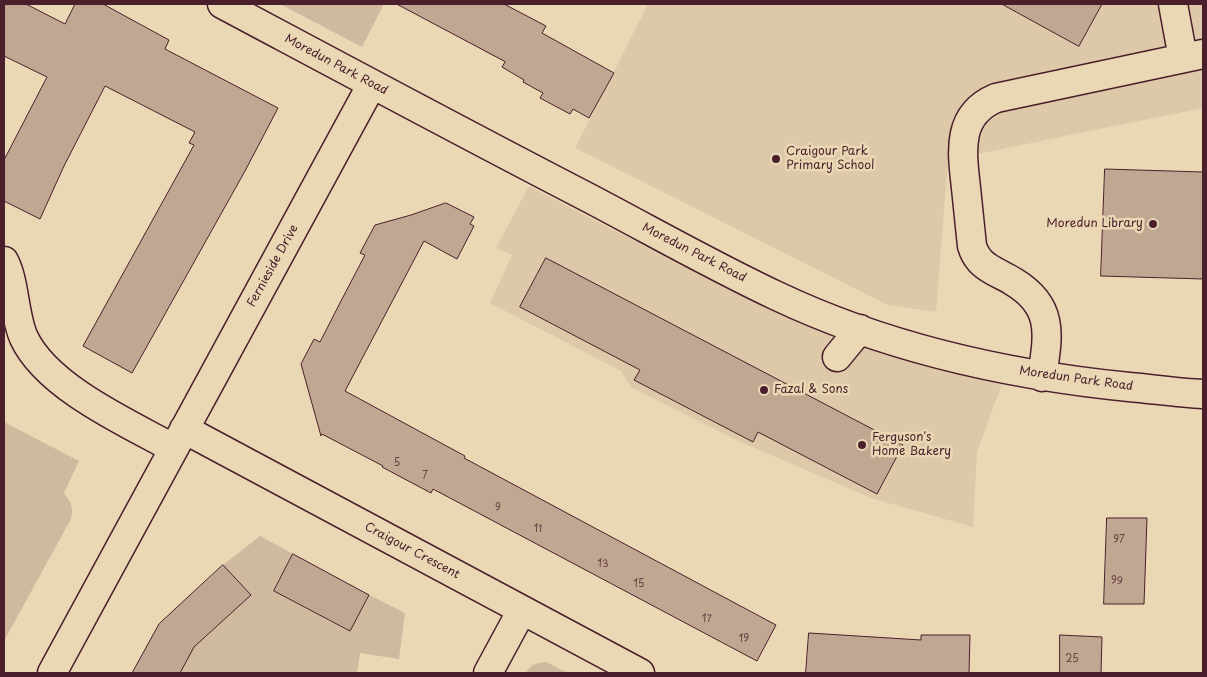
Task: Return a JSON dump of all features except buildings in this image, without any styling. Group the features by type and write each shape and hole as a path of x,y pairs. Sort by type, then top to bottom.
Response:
{"street":[{"name":"Moredun Park Road","path":"222,4 560,184 779,297 887,339 950,357 1042,377 1075,382 1203,394"},
{"path":"1042,377 1048,330 1044,313 1027,291 978,260 972,246 962,158 967,125 979,107 996,98 1193,56 1173,4"},
{"name":"Fernieside Drive","path":"52,673 372,84"},
{"path":"560,184 566,213"},
{"path":"4,261 24,338 43,366 74,393 179,439"},
{"path":"837,358 860,329"},
{"name":"Craigour Crescent","path":"179,439 522,610 640,673"},
{"path":"488,673 522,610"}],"shaded area":[{"path":"280,4 384,4 362,47"},
{"name":"Craigour Park Primary School","path":"648,4 1203,4 1203,108 948,160 936,312 888,305 575,148"},
{"path":"529,186 725,288 837,334 1003,381 977,452 973,527 871,498 745,444 631,387 621,371 490,303 512,255 496,248"},
{"path":"4,422 79,461 64,493 71,505 71,519 4,641"},
{"path":"260,536 293,554 274,591 349,631 369,595 405,613 399,659 360,653 357,673 180,673 143,653 160,623 187,652 223,565"},
{"path":"546,662 568,673 526,673 534,664"}],"place":[{"name":"Craigour Park Primary School","path":"776,159"},
{"name":"Moredun Library","path":"1153,224"},
{"name":"Fazal & Sons","path":"764,390"},
{"name":"Ferguson's Home Bakery","path":"862,445"}]}
